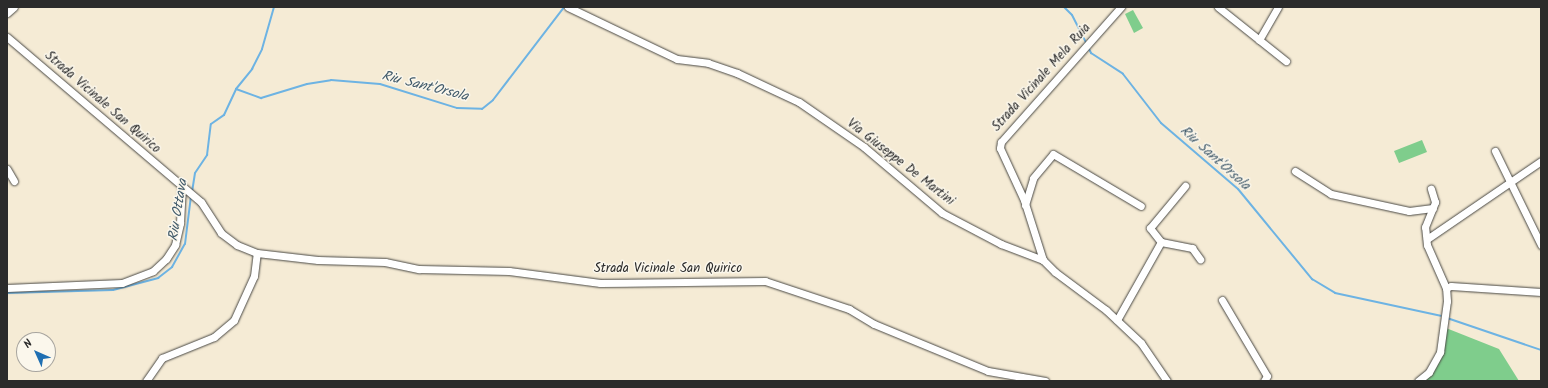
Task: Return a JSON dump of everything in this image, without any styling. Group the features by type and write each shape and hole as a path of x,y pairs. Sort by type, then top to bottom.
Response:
{"street":[{"path":"7,13 14,7"},
{"name":"Via Giuseppe De Martini","path":"568,7 677,59 708,63 737,73 799,102 864,147 942,213 1001,244 1043,260 1055,272 1117,320 1141,343 1167,381"},
{"name":"Strada Vicinale Mela Ruia","path":"1043,260 1025,205 1000,148 1000,142 1121,7"},
{"path":"1218,7 1286,61"},
{"path":"1259,40 1278,7"},
{"name":"Strada Vicinale San Quirico","path":"7,37 201,202 222,233 237,245 257,253 318,260 384,262 419,269 509,271 600,283 765,280 849,308 874,324 988,371 1045,381"},
{"path":"1495,151 1541,245"},
{"path":"1025,205 1033,178 1053,154 1141,206"},
{"path":"1426,239 1511,183 1541,161"},
{"path":"7,169 14,181"},
{"path":"1295,171 1332,194 1409,211 1433,208"},
{"path":"1185,186 1150,228 1161,242 1192,248 1200,259"},
{"path":"7,288 122,283 153,271 166,259 175,245 185,189"},
{"path":"1418,381 1429,372 1440,352 1447,301 1446,288 1426,239 1425,227 1435,202 1431,189"},
{"path":"1117,320 1161,242"},
{"path":"146,381 162,358 214,337 234,320 254,276 257,253"},
{"path":"1446,288 1451,286 1541,292"},
{"path":"1222,300 1267,376 1264,381"}],"green space":[{"path":"1133,10 1143,28 1134,33 1125,14"},
{"path":"1422,140 1427,152 1399,163 1394,151"},
{"path":"1446,328 1499,349 1519,381 1426,381"}],"waterway":[{"name":"Riu Ottava","path":"192,192 195,173 207,155 211,124 224,115 236,89 252,69 262,49 274,7"},
{"name":"Riu Sant'Orsola","path":"236,89 261,98 307,84 331,80 380,84 457,108 482,109 493,100 564,7"},
{"name":"Riu Sant'Orsola","path":"1064,7 1072,15 1086,43"},
{"name":"Riu Sant'Orsola","path":"1088,47 1091,53 1123,74 1161,123 1238,189 1312,279 1335,293 1441,316"},
{"name":"Riu Ottava","path":"7,293 113,290 158,278 172,267 185,244 191,196"},
{"name":"Riu Sant'Orsola","path":"1447,318 1541,350"}]}
